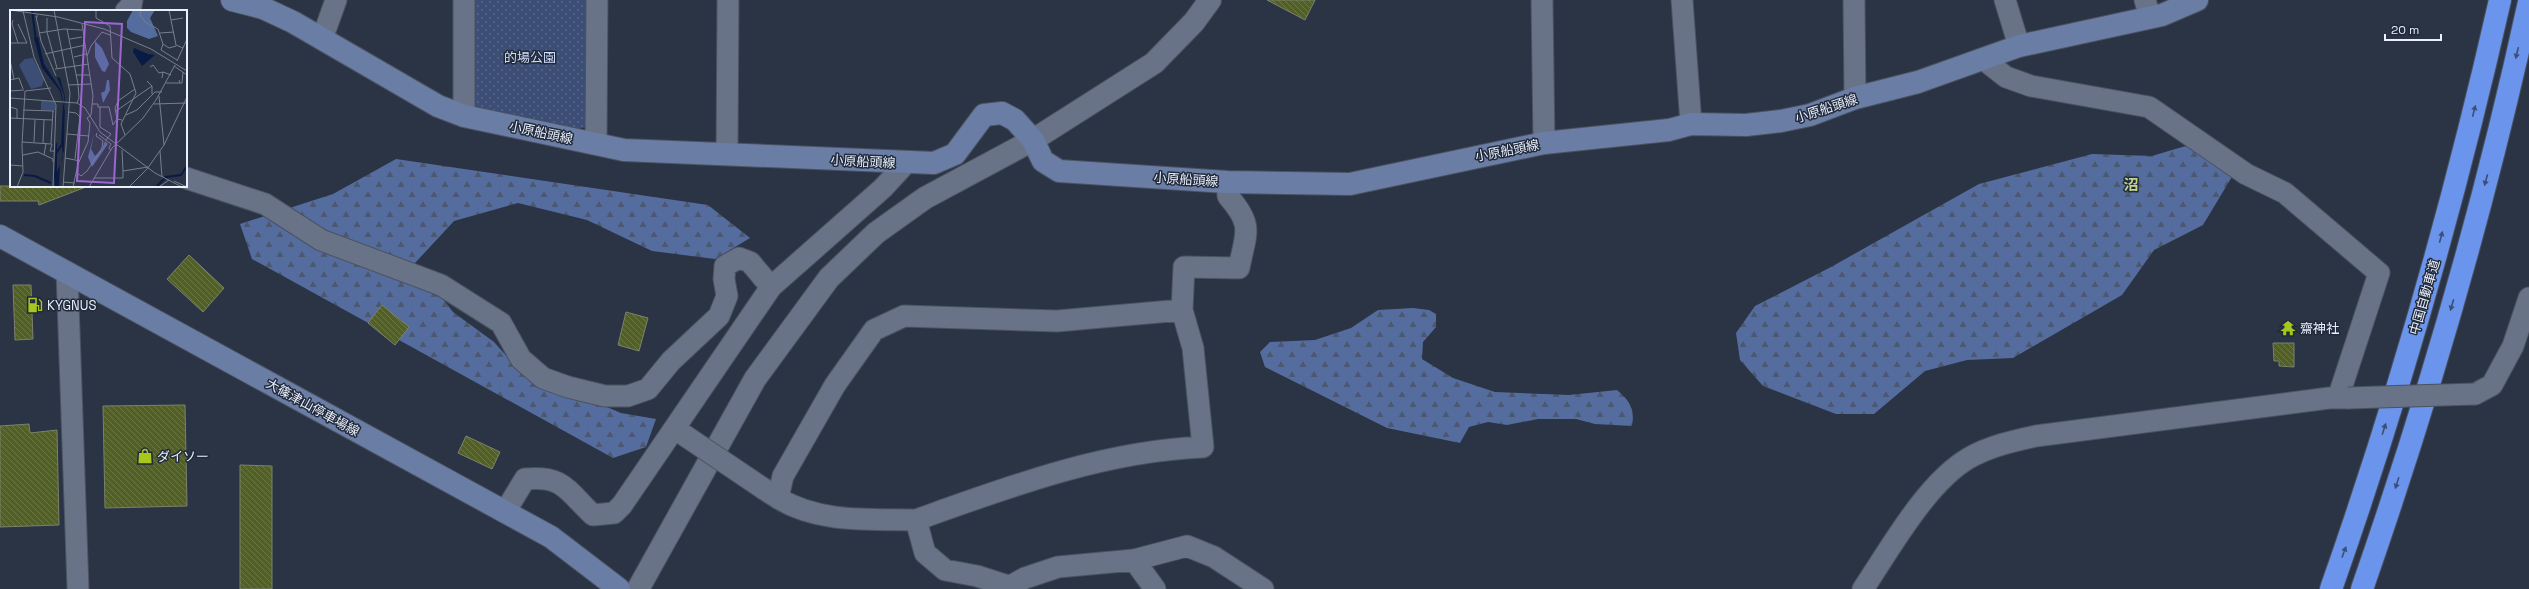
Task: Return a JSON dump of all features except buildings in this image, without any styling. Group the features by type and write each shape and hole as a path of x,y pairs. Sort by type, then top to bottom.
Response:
{"highway":[{"name":"中国自動車道","path":"2331,589 2387,422 2424,297 2460,168 2500,0"},
{"path":"2362,589 2415,429 2452,305 2488,170 2529,2"}],"main road":[{"name":"小原船頭線","path":"232,0 263,8 293,22 438,106 464,116 624,150 934,163 956,154 984,116 1002,113 1015,120 1033,140 1043,161 1059,171 1227,182 1350,184 1544,143 1669,130 1691,124 1746,125 1781,121 1810,115 1855,98 1918,82 2019,46 2148,9 2197,0"},
{"name":"大篠津山停車場線","path":"0,236 551,537 619,589"}],"street":[{"path":"127,10 131,6 132,0"},
{"path":"322,39 336,0"},
{"path":"464,0 464,116"},
{"path":"596,144 597,0"},
{"path":"727,154 728,0"},
{"path":"638,589 754,379 829,278 876,233 925,198 1033,140 1154,63 1194,22 1210,0"},
{"path":"1542,0 1544,143"},
{"path":"1682,0 1691,124"},
{"path":"1854,0 1855,98"},
{"path":"2006,0 2019,46"},
{"path":"1983,58 2006,77 2031,86 2149,107 2246,174 2285,193 2379,273 2343,398"},
{"path":"505,512 524,479 543,477 556,482 577,496 593,514 614,514 680,432 771,287 882,188 906,163"},
{"path":"187,178 265,204 321,240 441,285 501,323 521,360 543,378 568,387 605,396 628,396 648,390 671,361 719,316 727,296 724,279 725,266 739,258 750,262 771,287"},
{"path":"680,432 771,493 808,513 856,519 916,520 988,494 1080,468 1168,449 1203,448 1193,348 1182,310 1184,267 1239,268 1247,227 1240,210 1228,196 1227,182"},
{"path":"67,272 78,589"},
{"path":"1863,589 1924,500 1944,477 1968,458 1995,446 2036,436 2343,398 2475,394 2492,385 2513,346 2529,298"},
{"path":"771,493 783,476 835,385 874,330 904,316 1056,321 1182,310"},
{"path":"916,520 925,553 945,570 977,576 1007,588 1058,566 1134,560 1187,546 1214,557 1263,589"},
{"path":"1134,560 1155,589"}],"green space":[{"name":"的場公園","path":"474,0 588,0 585,127 579,129 475,107"},
{"path":"2192,144 2236,170 2203,225 2154,250 2122,295 2013,358 1967,360 1925,371 1874,414 1836,414 1763,386 1740,360 1736,333 1755,306 1831,267 1979,184 2092,154 2152,156"},
{"path":"396,159 708,205 750,238 715,259 652,251 587,220 518,203 454,221 415,263 453,312 494,342 527,379 583,397 621,413 656,419 646,447 613,458 252,259 240,224 333,194"},
{"path":"1413,308 1429,310 1436,314 1436,327 1423,342 1422,359 1453,378 1495,392 1569,395 1617,390 1628,402 1632,410 1632,426 1595,424 1576,419 1538,419 1507,425 1488,422 1469,427 1460,443 1387,428 1265,367 1260,352 1270,342 1315,340 1351,328 1378,310"}],"place":[{"name":"KYGNUS","path":"35,305"},
{"name":"齋神社","path":"2288,328"},
{"name":"ダイソー","path":"145,456"}],"district":[{"name":"沼","path":"2131,185"}]}
